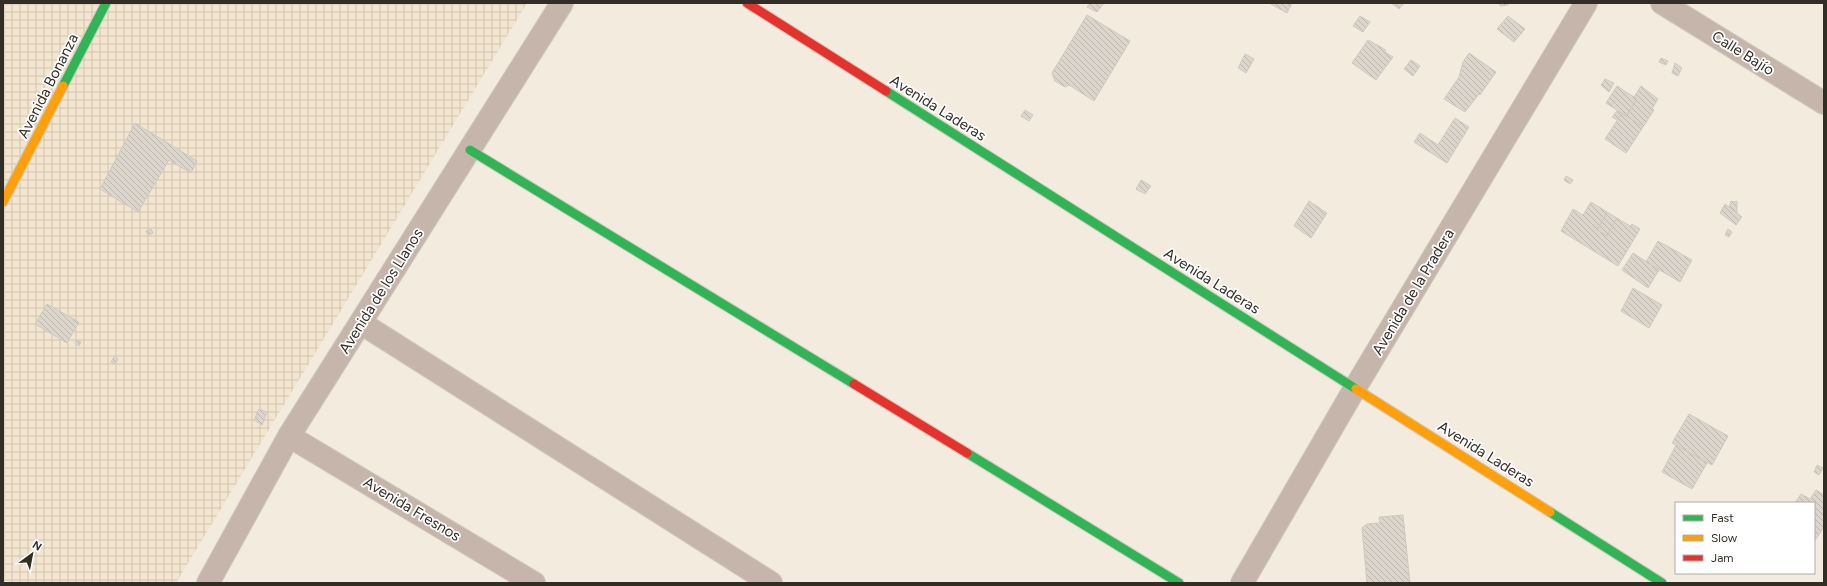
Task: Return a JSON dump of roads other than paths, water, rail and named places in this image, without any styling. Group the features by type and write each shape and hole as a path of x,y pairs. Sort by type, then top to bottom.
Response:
{"street":[{"name":"Avenida Bonanza","path":"3,202 106,3"},
{"name":"Avenida de los Llanos","path":"208,583 289,436 562,3"},
{"name":"Avenida Laderas","path":"747,3 1662,583"},
{"name":"Avenida de la Pradera","path":"1242,583 1356,388 1586,3"},
{"name":"Calle Bajío","path":"1662,3 1824,103"},
{"path":"470,150 1178,583"},
{"path":"361,323 771,583"},
{"name":"Avenida Fresnos","path":"289,436 534,583"}]}
